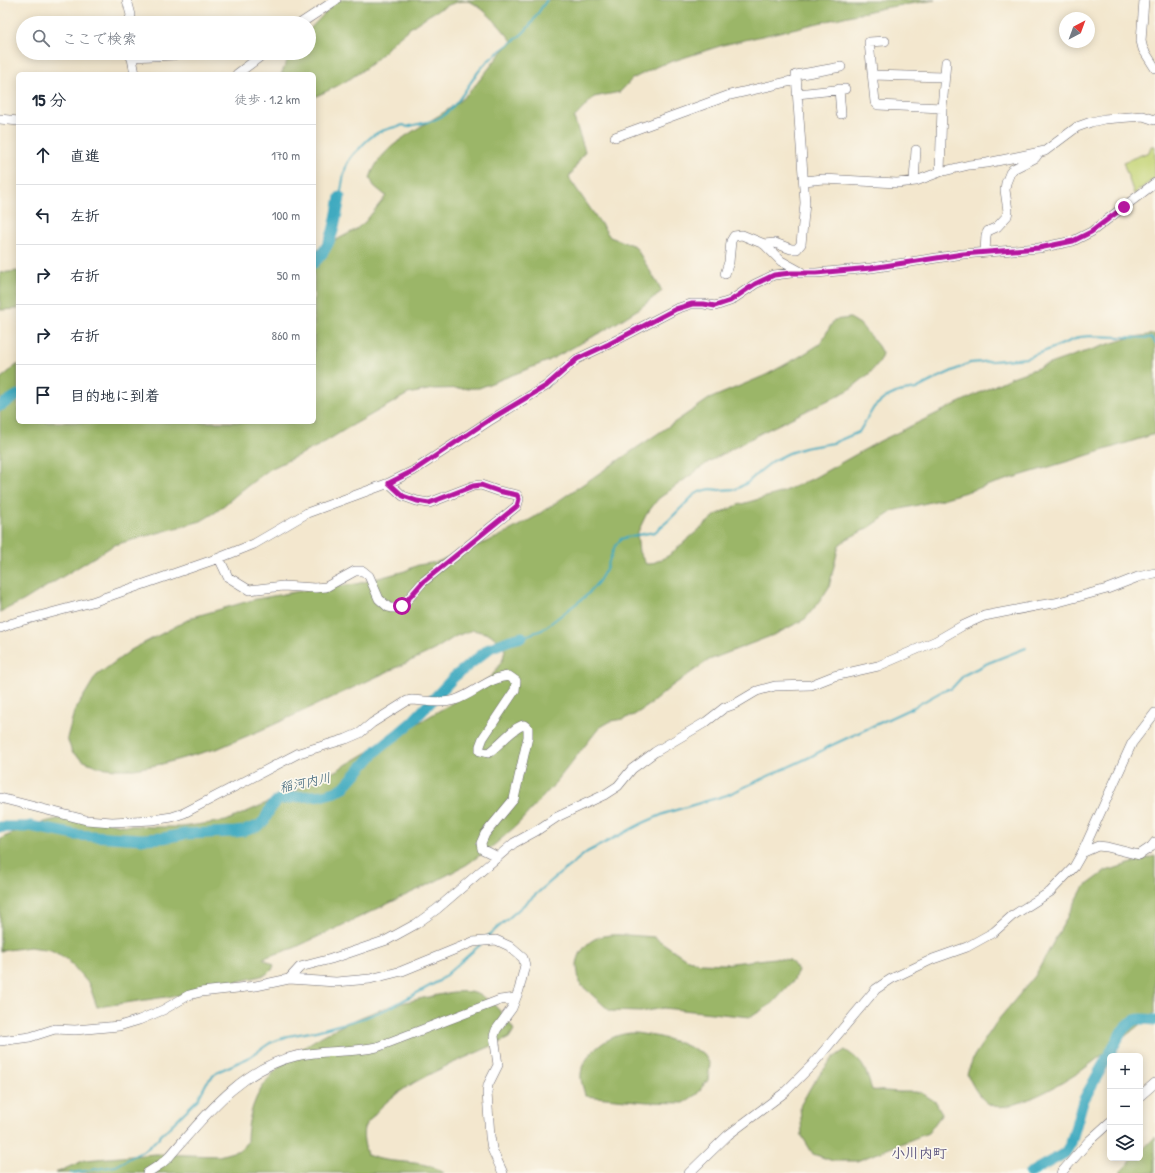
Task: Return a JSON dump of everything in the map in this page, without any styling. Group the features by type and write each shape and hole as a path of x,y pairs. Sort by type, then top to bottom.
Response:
{"street":[{"path":"127,0 131,16"},
{"path":"312,16 336,0"},
{"path":"1144,0 1141,41 1143,49 1155,68"},
{"path":"885,41 869,42 875,102 878,105 942,108"},
{"path":"132,60 135,72"},
{"path":"240,72 256,60"},
{"path":"940,172 942,108 946,62"},
{"path":"725,274 729,262 731,241 734,236 742,235 764,244 775,244 791,248 797,248 801,244 805,203 796,75 841,67"},
{"path":"872,75 944,77"},
{"path":"616,137 730,95 796,80"},
{"path":"797,94 842,89 841,114"},
{"path":"804,181 823,179 897,184 914,181 940,172 969,165 1045,152 1077,127 1091,122 1104,119 1143,116 1155,120"},
{"path":"0,119 16,121"},
{"path":"914,181 916,150"},
{"path":"985,252 986,235 988,231 997,227 1007,216 1008,211 1005,190 1010,173 1013,169 1035,158 1038,153"},
{"path":"0,628 13,623 92,602 219,558 254,544 307,513 389,483 413,471 489,420 546,386 577,359 676,309 692,304 715,306 730,301 755,284 774,275 871,268 985,252 1039,248 1073,241 1091,232 1155,183"},
{"path":"764,244 781,261 804,273"},
{"path":"219,558 228,577 249,590 283,586 315,588 326,587 355,571 363,571 369,576 379,599 388,607 397,608 402,606 423,582 517,506 519,499 517,495 498,491 481,485 473,486 429,503 403,496 389,483"},
{"path":"289,979 300,967 331,959 387,940 416,924 437,910 514,843 557,817 604,795 618,786 632,769 655,752 706,722 724,708 757,692 775,686 811,685 834,676 878,666 936,641 962,626 984,616 1041,605 1055,604 1107,589 1138,577 1155,573"},
{"path":"0,798 86,820 120,822 172,817 184,813 299,753 346,739 360,733 372,723 407,701 412,700 441,703 455,700 504,676 509,676 516,681 515,690 480,746 480,751 488,753 495,749 518,726 524,725 528,728 528,737 514,799 485,834 481,843 482,849 498,857"},
{"path":"689,1173 728,1136 784,1094 812,1065 876,989 891,979 933,959 967,947 994,932 1012,916 1050,892 1074,866 1082,853 1132,743 1155,713"},
{"path":"1082,853 1098,846 1107,846 1139,855 1151,847 1155,842"},
{"path":"0,1041 30,1037 55,1028 75,1030 119,1026 139,1020 190,995 201,992 256,986 289,979 336,982 370,979 402,971 473,942 496,940 509,946 523,958 525,965 516,998 509,1012 496,1030 494,1036 498,1065 486,1092 492,1149 503,1173"},
{"path":"147,1173 169,1157 221,1101 242,1082 268,1066 296,1056 377,1047 500,1000 516,998"},
{"path":"1143,1093 1155,1083"},
{"path":"1061,1173 1089,1141 1107,1125"}],"green space":[{"path":"337,0 935,0 883,8 723,45 658,66 632,79 620,92 594,97 574,118 585,151 569,178 610,237 635,246 662,291 640,308 605,330 548,361 479,388 433,389 408,394 320,445 270,469 216,512 201,521 114,545 23,601 0,612 0,379 16,366 16,424 316,424 316,251 355,230 365,222 386,196 374,186 370,178 376,164 386,152 411,132 440,115 464,97 512,41 492,18 479,7 467,1 459,2 440,9 420,21 396,39 359,73 330,90 316,96 316,72 282,72 288,60 316,60 316,22"},
{"path":"1151,146 1155,146 1155,178 1134,194 1123,162 1149,152"},
{"path":"16,271 16,309 0,310 0,273"},
{"path":"850,318 860,324 878,346 882,353 880,361 869,374 849,390 761,433 710,461 658,499 646,515 637,534 639,552 646,564 651,564 668,556 716,515 738,505 777,494 812,479 880,441 1012,377 1128,338 1155,334 1155,434 939,500 893,511 870,527 839,545 829,587 805,619 776,634 709,660 634,715 611,721 599,728 552,787 517,825 493,846 466,865 434,882 294,948 263,958 274,965 272,970 265,975 187,994 97,1007 89,984 67,959 51,950 30,947 0,951 0,840 4,837 36,824 57,819 90,818 121,825 153,827 181,827 226,821 314,782 449,705 492,676 503,659 505,650 502,644 490,634 473,630 456,636 434,650 273,725 219,748 162,764 134,769 99,767 84,761 72,752 67,738 74,712 96,676 131,650 193,617 256,599 306,590 356,584 405,571 418,565 437,562 498,537 533,518 709,399 766,375 820,344 834,320"},
{"path":"1155,856 1155,1013 1103,1055 1053,1088 1025,1101 1011,1105 1000,1107 991,1105 977,1092 967,1074 974,1056 998,1020 1035,976 1083,888 1106,871"},
{"path":"610,935 654,937 688,960 701,963 724,964 775,958 790,960 798,970 794,980 773,1003 751,1017 663,1008 641,1012 610,1011 579,983 577,964 578,959 586,946 594,939"},
{"path":"453,992 467,992 476,994 489,1001 501,1012 514,1030 509,1038 415,1082 382,1106 366,1125 363,1131 367,1155 378,1159 423,1164 444,1173 55,1173 85,1160 155,1154 219,1156 240,1150 247,1142 248,1124 253,1106 262,1088 275,1071 291,1056 331,1031 372,1013 406,1002"},
{"path":"628,1033 660,1037 680,1043 703,1053 710,1064 708,1080 697,1094 683,1103 647,1102 585,1096 581,1074 586,1060 596,1048 610,1039"},
{"path":"845,1050 857,1059 863,1067 872,1090 920,1092 936,1102 942,1114 928,1133 857,1161 833,1161 813,1154 802,1136 800,1106 813,1083 833,1058"},
{"path":"1155,1137 1155,1173 1119,1173 1131,1161 1143,1161 1143,1149"}],"waterway":[{"path":"340,197 347,164 352,156 369,138 384,130 404,125 407,127 435,120 444,115 456,104 484,65 526,30 547,0"},
{"path":"316,261 330,240 335,224 340,197"},
{"path":"522,637 542,630 586,596 599,581 606,569 615,546 621,539 655,532 694,495 701,491 711,489 736,489 747,483 773,461 789,453 804,448 833,443 859,432 874,407 885,398 898,392 916,389 970,363 1027,358 1080,337 1152,338 1155,343"},
{"path":"0,406 16,396"},
{"name":"稲河内川","path":"0,827 30,826 76,835 142,839 163,838 185,834 244,831 258,826 264,821 271,807 278,800 324,795 335,792 344,787 378,749 412,722 454,677 490,648 522,637"},
{"path":"487,937 587,852 643,823 666,813 727,795 810,757 830,746 914,707 946,689 951,689 964,675 988,663 1026,648"},
{"path":"71,1173 116,1166 148,1148 198,1099 207,1082 217,1072 248,1058 270,1043 288,1036 316,1031 364,1018 389,1008 439,981 480,945"},
{"path":"1030,1173 1065,1153 1071,1143 1083,1101 1122,1031 1133,1021 1140,1019 1155,1020"}],"district":[{"name":"小川内町","path":"919,1152"}],"route":[{"path":"402,606 423,582 517,506 519,499 517,495 498,491 481,485 473,486 429,503 403,496 389,483 413,471 489,420 520,403 546,386 577,359 676,309 692,304 715,306 730,301 755,284 774,275 834,272 963,254 1039,248 1073,241 1091,232 1124,207"}]}
